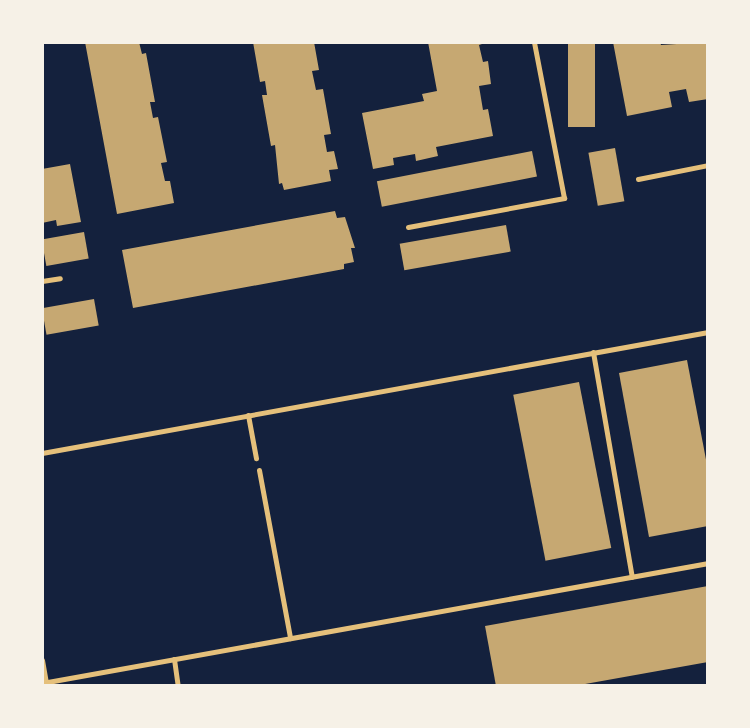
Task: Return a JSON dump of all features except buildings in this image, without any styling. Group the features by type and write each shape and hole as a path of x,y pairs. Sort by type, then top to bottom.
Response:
{"lane":[{"path":"408,227 564,198 534,42"},
{"path":"638,179 708,165"},
{"path":"42,281 60,278"},
{"path":"42,453 708,332"},
{"path":"593,352 632,576"},
{"path":"248,415 256,458"},
{"path":"259,470 290,638"},
{"path":"42,660 44,682 708,563"},
{"path":"174,659 178,686"}]}
